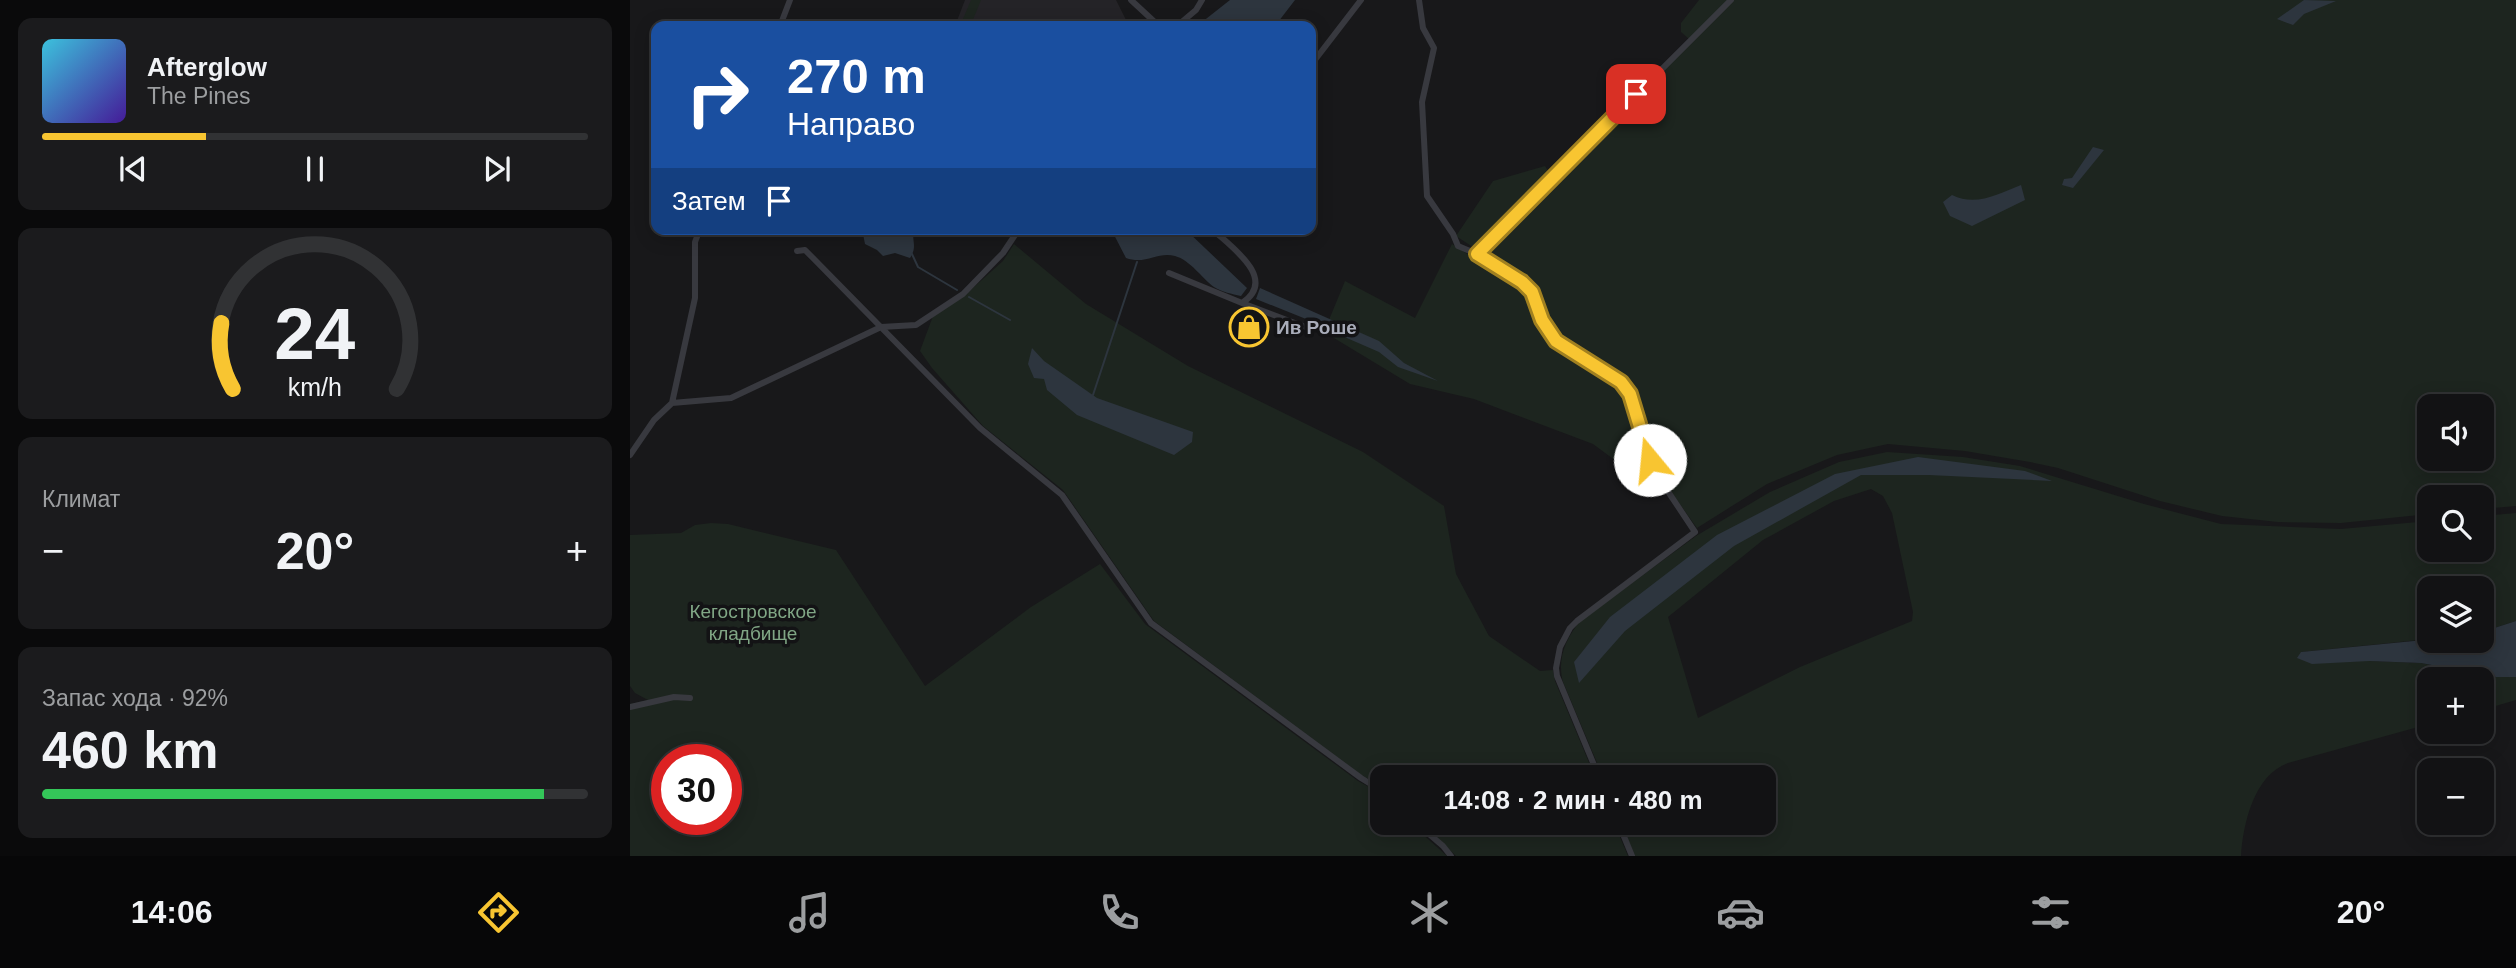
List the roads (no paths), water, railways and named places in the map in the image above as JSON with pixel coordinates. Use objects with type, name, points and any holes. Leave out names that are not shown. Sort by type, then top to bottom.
[{"type":"street","points":[[782,21],[790,0]]},
{"type":"street","points":[[1131,0],[1154,21]]},
{"type":"street","points":[[1183,21],[1196,10],[1202,0]]},
{"type":"street","points":[[1316,58],[1361,0]]},
{"type":"street","points":[[1419,0],[1423,28],[1434,48],[1422,102],[1427,196],[1458,246],[1477,254],[1522,282],[1532,292],[1542,320],[1556,341],[1621,382],[1630,394],[1657,475],[1695,532],[1577,621],[1570,628],[1560,648],[1557,676],[1594,765]]},
{"type":"street","points":[[1477,254],[1731,0]]},
{"type":"street","points":[[630,455],[654,420],[672,403],[695,298],[695,242],[698,235]]},
{"type":"street","points":[[672,403],[731,398],[881,327],[916,324],[963,294],[1003,253],[1015,235]]},
{"type":"street","points":[[1219,235],[1243,257],[1254,273],[1256,285],[1250,297],[1242,303]]},
{"type":"street","points":[[797,251],[804,250],[812,257],[980,428],[1062,495],[1150,623],[1370,783]]},
{"type":"street","points":[[1169,273],[1308,328]]},
{"type":"street","points":[[630,707],[674,697],[690,698]]},
{"type":"street","points":[[1430,835],[1451,856]]},
{"type":"street","points":[[1623,835],[1632,856]]},
{"type":"waterway","points":[[912,254],[918,267],[957,290]]},
{"type":"waterway","points":[[1093,395],[1137,262]]},
{"type":"waterway","points":[[969,297],[1010,320]]},
{"type":"place","name":"Ив Роше","points":[[1249,327]]},
{"type":"park label","name":"Кегостровское кладбище","points":[[753,622]]}]
